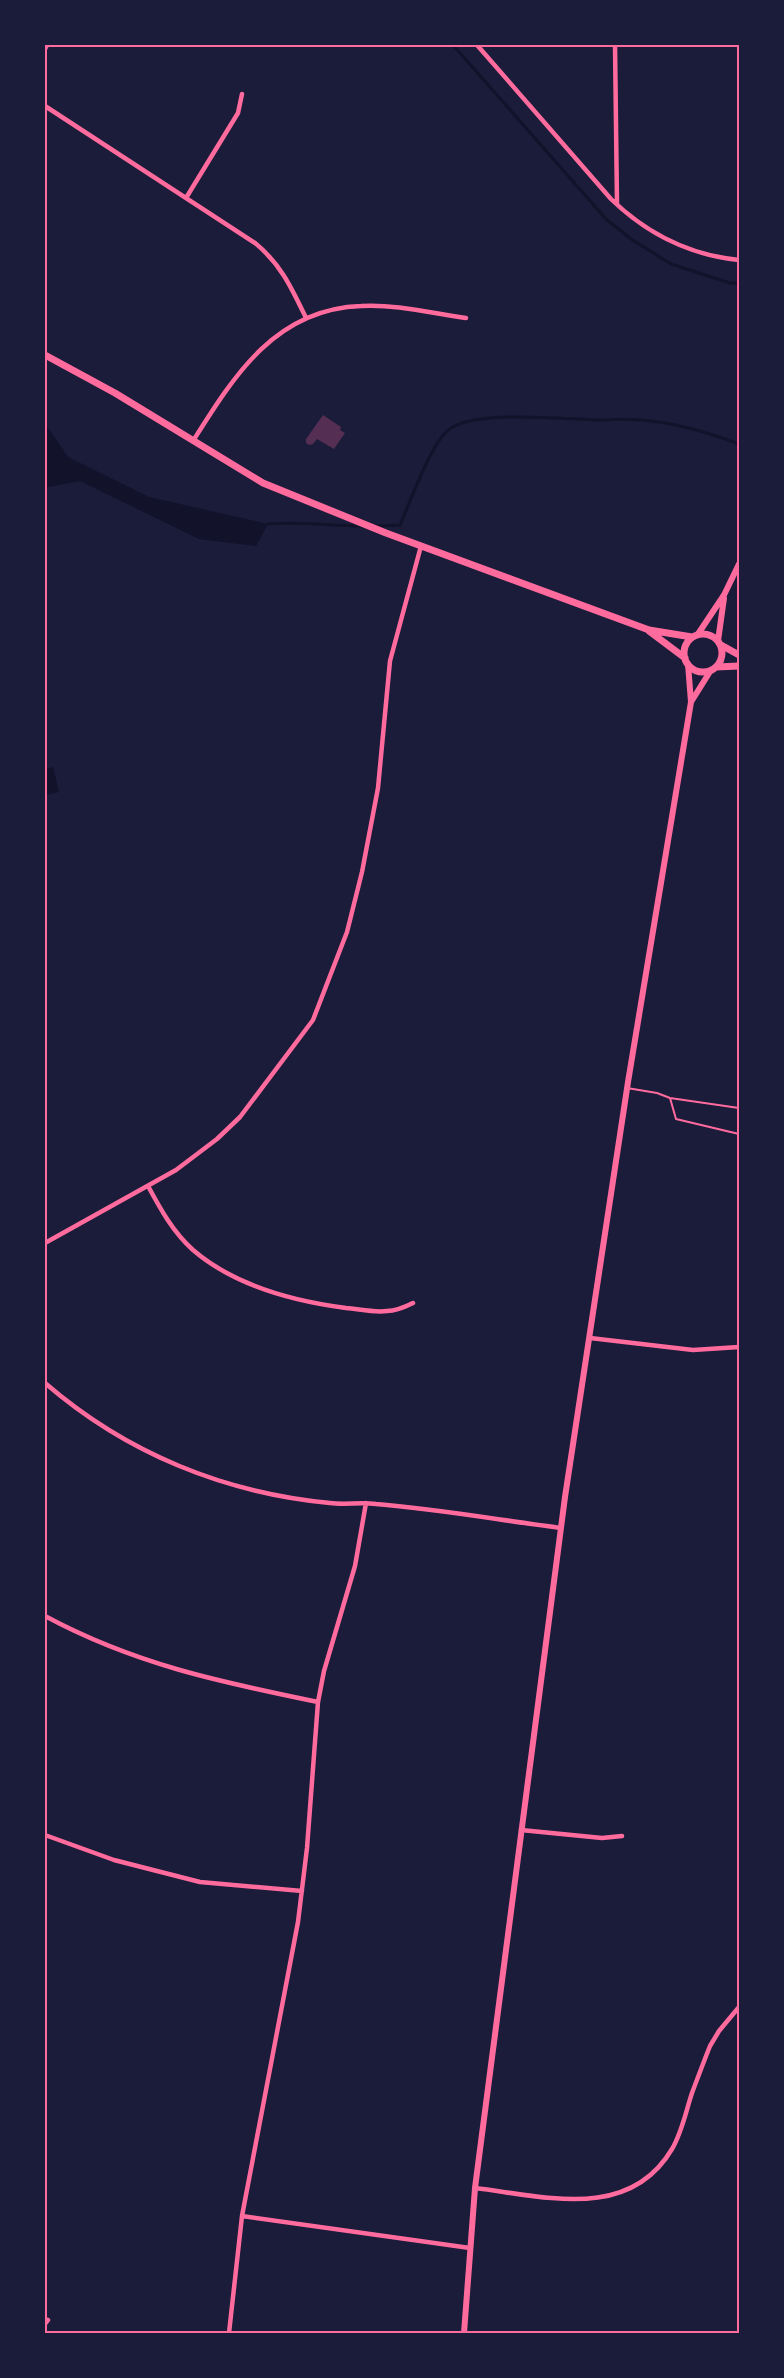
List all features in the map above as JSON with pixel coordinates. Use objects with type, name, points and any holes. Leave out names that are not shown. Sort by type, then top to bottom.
[{"type":"main road","points":[[45,355],[116,393],[263,483],[386,533],[649,630],[711,635],[739,655]]},
{"type":"main road","points":[[464,2333],[475,2188],[561,1528],[627,1088],[691,702],[685,646],[724,594],[739,564]]},
{"type":"main road","points":[[691,702],[722,656],[720,643],[724,594]]},
{"type":"main road","points":[[649,630],[698,671],[739,666]]},
{"type":"street","points":[[477,45],[617,204],[641,224],[669,240],[698,252],[739,260]]},
{"type":"street","points":[[615,45],[617,204]]},
{"type":"street","points":[[186,198],[238,113],[242,94]]},
{"type":"street","points":[[45,105],[268,254],[289,280],[306,318]]},
{"type":"street","points":[[193,441],[233,379],[247,362],[284,330],[306,318],[335,309],[383,306],[466,318]]},
{"type":"street","points":[[45,1242],[148,1186],[197,1155],[240,1117],[313,1020],[347,932],[362,872],[378,788],[390,661],[421,546]]},
{"type":"street","points":[[148,1186],[167,1221],[192,1249],[227,1273],[252,1285],[294,1298],[370,1311],[396,1310],[413,1303]]},
{"type":"street","points":[[590,1338],[693,1350],[739,1347]]},
{"type":"street","points":[[45,1383],[91,1420],[118,1437],[186,1470],[238,1487],[332,1504],[366,1503],[561,1528]]},
{"type":"street","points":[[229,2333],[242,2216],[290,1970],[302,1891],[318,1702],[324,1671],[355,1566],[366,1503]]},
{"type":"street","points":[[45,1616],[112,1648],[168,1668],[215,1681],[318,1702]]},
{"type":"street","points":[[521,1830],[602,1838],[622,1836]]},
{"type":"street","points":[[45,1835],[114,1860],[200,1882],[302,1891]]},
{"type":"street","points":[[475,2188],[593,2200],[623,2192],[639,2183],[658,2167],[672,2149],[710,2046],[739,2007]]},
{"type":"street","points":[[242,2216],[470,2248]]},
{"type":"lane","points":[[627,1088],[657,1093],[670,1098],[739,1108]]},
{"type":"lane","points":[[670,1098],[675,1119],[739,1134]]},
{"type":"shaded area","points":[[45,426],[68,457],[149,497],[268,524],[256,546],[199,539],[80,481],[48,487],[45,490]]},
{"type":"shaded area","points":[[53,767],[59,792],[45,795],[45,769]]},
{"type":"building","points":[[323,415],[341,427],[340,430],[345,433],[334,449],[317,439],[313,444],[306,443],[306,439]]},
{"type":"waterway","points":[[453,45],[606,219],[631,239],[671,264],[730,283],[739,283]]},
{"type":"waterway","points":[[374,526],[400,525],[436,445],[451,428],[465,422],[504,417],[640,420],[674,424],[739,444]]},
{"type":"waterway","points":[[268,524],[362,526]]}]
